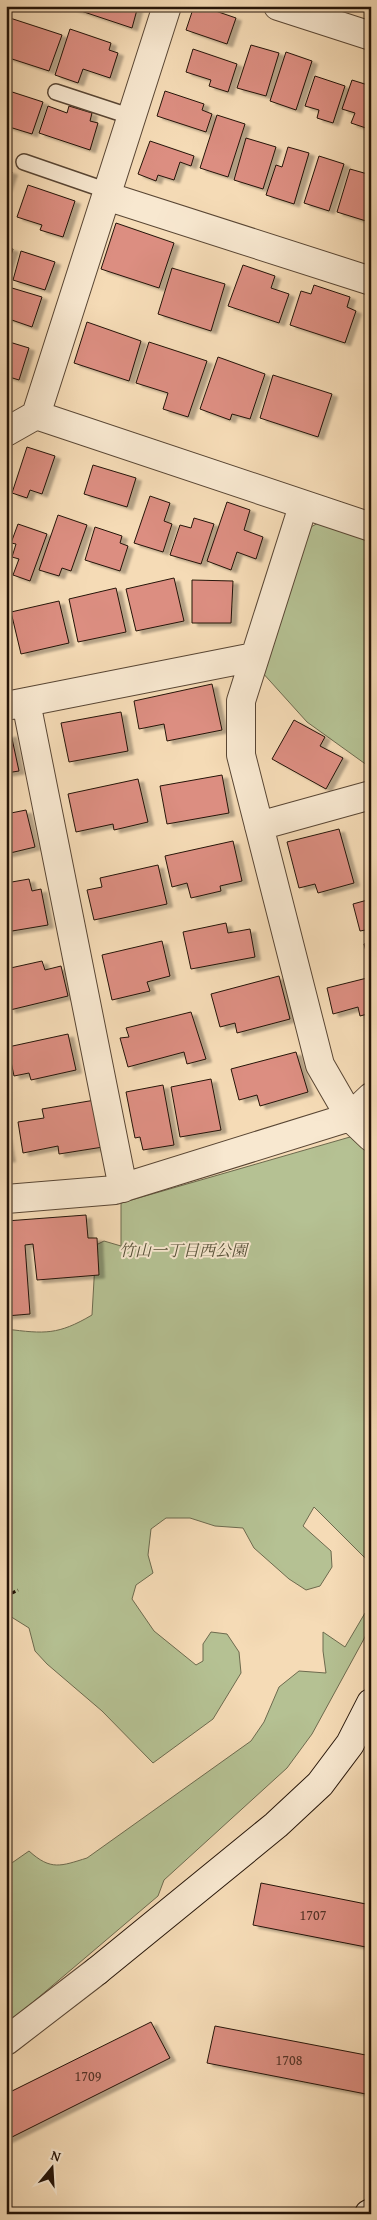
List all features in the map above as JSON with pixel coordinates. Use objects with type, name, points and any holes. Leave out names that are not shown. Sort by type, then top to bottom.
[{"type":"street","points":[[6,432],[36,415],[167,6]]},
{"type":"street","points":[[278,6],[371,36]]},
{"type":"street","points":[[107,194],[371,281]]},
{"type":"street","points":[[36,415],[303,506],[371,527]]},
{"type":"street","points":[[303,506],[241,701],[241,755],[320,1065],[350,1117],[371,1137]]},
{"type":"street","points":[[123,1188],[16,704],[254,658]]},
{"type":"street","points":[[259,826],[371,795]]},
{"type":"street","points":[[6,1200],[123,1188],[350,1117],[371,1097]]},
{"type":"street","points":[[6,2041],[97,1971],[276,1825],[320,1784],[350,1744],[371,1703]]},
{"type":"lane","points":[[56,92],[132,117]]},
{"type":"lane","points":[[24,162],[107,194]]},
{"type":"path","points":[[6,1596],[18,1590]]},
{"type":"green space","points":[[318,523],[371,541],[371,768],[307,722],[261,671],[302,532]]},
{"type":"green space","name":"竹山一丁目西公園","points":[[350,1137],[371,1154],[371,1561],[364,1557],[314,1507],[303,1526],[331,1551],[332,1567],[320,1586],[306,1590],[289,1579],[254,1548],[243,1528],[215,1526],[190,1518],[166,1518],[151,1529],[148,1555],[153,1573],[136,1585],[132,1599],[154,1631],[196,1665],[203,1661],[203,1644],[211,1632],[227,1634],[239,1652],[241,1673],[213,1719],[153,1763],[102,1711],[47,1664],[35,1651],[29,1628],[6,1611],[6,1329],[31,1332],[60,1330],[92,1315],[96,1245],[104,1241],[121,1246],[121,1203]]},
{"type":"green space","points":[[365,1613],[371,1614],[371,1626],[312,1734],[287,1768],[164,1880],[158,1896],[6,2025],[6,1867],[29,1851],[44,1862],[56,1865],[63,1865],[87,1858],[251,1741],[264,1722],[279,1687],[299,1671],[326,1673],[323,1632],[345,1647]]},
{"type":"building","points":[[72,6],[138,6],[132,28],[72,8]]},
{"type":"building","points":[[194,6],[201,6],[236,18],[227,44],[186,30]]},
{"type":"building","points":[[10,18],[62,35],[49,71],[6,57],[6,28]]},
{"type":"building","points":[[70,29],[111,43],[109,50],[118,53],[110,78],[83,69],[78,83],[55,75]]},
{"type":"building","points":[[251,45],[279,53],[266,96],[237,88]]},
{"type":"building","points":[[193,49],[237,64],[228,92],[209,86],[211,80],[186,72]]},
{"type":"building","points":[[286,52],[312,61],[296,110],[270,101]]},
{"type":"building","points":[[315,76],[345,86],[333,123],[317,118],[319,110],[305,106]]},
{"type":"building","points":[[352,80],[371,86],[371,114],[366,128],[351,123],[355,113],[342,109]]},
{"type":"building","points":[[6,90],[43,102],[32,134],[6,126]]},
{"type":"building","points":[[165,91],[204,104],[202,110],[212,114],[206,132],[157,116]]},
{"type":"building","points":[[48,106],[67,113],[69,106],[92,113],[90,121],[98,123],[90,150],[39,133]]},
{"type":"building","points":[[217,115],[245,124],[228,177],[200,168]]},
{"type":"building","points":[[246,138],[276,147],[263,189],[234,180]]},
{"type":"building","points":[[150,141],[194,156],[191,166],[180,162],[174,180],[158,175],[156,181],[138,174]]},
{"type":"building","points":[[288,147],[309,153],[294,204],[266,195],[276,165],[282,167]]},
{"type":"building","points":[[319,156],[344,164],[329,211],[304,203]]},
{"type":"building","points":[[350,169],[371,175],[371,207],[366,221],[337,212]]},
{"type":"building","points":[[6,170],[12,172],[6,189]]},
{"type":"building","points":[[28,185],[75,201],[63,237],[40,230],[42,225],[17,217]]},
{"type":"building","points":[[116,223],[174,243],[159,288],[101,269]]},
{"type":"building","points":[[6,247],[13,249],[6,272]]},
{"type":"building","points":[[21,251],[55,262],[45,290],[13,280]]},
{"type":"building","points":[[243,265],[275,276],[271,288],[289,294],[279,323],[228,306]]},
{"type":"building","points":[[172,268],[225,284],[211,331],[158,314]]},
{"type":"building","points":[[314,285],[350,297],[347,307],[356,311],[345,343],[290,325],[301,291],[311,294]]},
{"type":"building","points":[[12,288],[42,297],[32,327],[6,318],[6,306]]},
{"type":"building","points":[[87,322],[141,341],[129,381],[74,363]]},
{"type":"building","points":[[6,341],[29,348],[19,380],[6,376]]},
{"type":"building","points":[[149,342],[207,361],[188,417],[163,409],[168,393],[136,383]]},
{"type":"building","points":[[218,357],[265,374],[250,419],[232,414],[230,420],[200,409]]},
{"type":"building","points":[[273,375],[332,394],[318,437],[260,418]]},
{"type":"building","points":[[27,447],[55,456],[42,494],[30,490],[27,498],[12,493]]},
{"type":"building","points":[[93,465],[136,478],[127,507],[84,494]]},
{"type":"building","points":[[150,496],[170,503],[164,521],[172,524],[163,552],[134,543]]},
{"type":"building","points":[[227,502],[250,510],[244,530],[263,537],[256,559],[237,552],[231,570],[207,561]]},
{"type":"building","points":[[58,515],[87,525],[71,571],[62,568],[59,576],[39,570]]},
{"type":"building","points":[[194,518],[214,524],[201,564],[170,555],[180,525],[191,528]]},
{"type":"building","points":[[18,524],[47,534],[30,581],[13,575],[19,559],[12,557],[16,544],[11,543]]},
{"type":"building","points":[[95,527],[122,536],[120,543],[128,546],[120,571],[85,560]]},
{"type":"building","points":[[174,578],[184,621],[136,631],[126,589]]},
{"type":"building","points":[[192,580],[233,581],[231,623],[192,623]]},
{"type":"building","points":[[116,588],[126,632],[78,642],[69,599]]},
{"type":"building","points":[[59,601],[69,643],[21,654],[11,612]]},
{"type":"building","points":[[212,684],[222,730],[167,741],[164,724],[139,729],[134,701]]},
{"type":"building","points":[[121,712],[128,751],[69,762],[61,723]]},
{"type":"building","points":[[294,720],[325,737],[320,746],[343,758],[326,789],[272,759]]},
{"type":"building","points":[[11,734],[19,771],[6,773],[6,735]]},
{"type":"building","points":[[222,775],[229,813],[167,824],[160,786]]},
{"type":"building","points":[[138,779],[148,822],[114,830],[113,824],[76,832],[68,794]]},
{"type":"building","points":[[26,810],[35,847],[6,854],[6,814]]},
{"type":"building","points":[[339,829],[354,883],[318,893],[315,884],[299,888],[287,842]]},
{"type":"building","points":[[233,841],[242,881],[220,886],[221,891],[191,898],[187,883],[172,887],[165,856]]},
{"type":"building","points":[[158,865],[167,904],[94,920],[87,890],[102,887],[100,878]]},
{"type":"building","points":[[29,879],[32,891],[41,889],[48,925],[6,932],[6,883]]},
{"type":"building","points":[[371,899],[371,929],[360,931],[353,904]]},
{"type":"building","points":[[226,923],[228,933],[250,929],[255,957],[191,969],[183,932]]},
{"type":"building","points":[[162,941],[170,976],[147,982],[150,991],[112,1000],[102,955]]},
{"type":"building","points":[[371,942],[371,966],[370,966],[364,944]]},
{"type":"building","points":[[42,961],[45,970],[61,966],[68,996],[10,1010],[6,996],[6,969]]},
{"type":"building","points":[[279,976],[290,1019],[237,1033],[235,1023],[220,1027],[211,994]]},
{"type":"building","points":[[371,977],[371,1013],[360,1016],[358,1007],[333,1014],[327,988]]},
{"type":"building","points":[[191,1012],[206,1059],[187,1064],[184,1052],[128,1067],[120,1038],[129,1037],[126,1028]]},
{"type":"building","points":[[68,1034],[76,1070],[31,1080],[29,1073],[14,1076],[8,1047]]},
{"type":"building","points":[[296,1052],[308,1092],[260,1106],[257,1095],[239,1100],[231,1069]]},
{"type":"building","points":[[211,1079],[221,1130],[180,1137],[171,1087]]},
{"type":"building","points":[[163,1085],[174,1145],[143,1150],[140,1137],[135,1138],[126,1092]]},
{"type":"building","points":[[95,1100],[103,1147],[59,1154],[58,1146],[23,1153],[18,1122],[44,1118],[42,1109]]},
{"type":"building","points":[[6,1137],[10,1159],[6,1159]]},
{"type":"building","points":[[86,1215],[88,1238],[97,1238],[99,1275],[37,1280],[33,1244],[25,1245],[30,1314],[6,1316],[6,1221]]},
{"type":"building","points":[[261,1883],[371,1905],[371,1948],[253,1925]]},
{"type":"building","points":[[151,2022],[170,2058],[6,2140],[6,2094]]},
{"type":"building","points":[[215,2026],[371,2056],[371,2095],[207,2063]]}]
